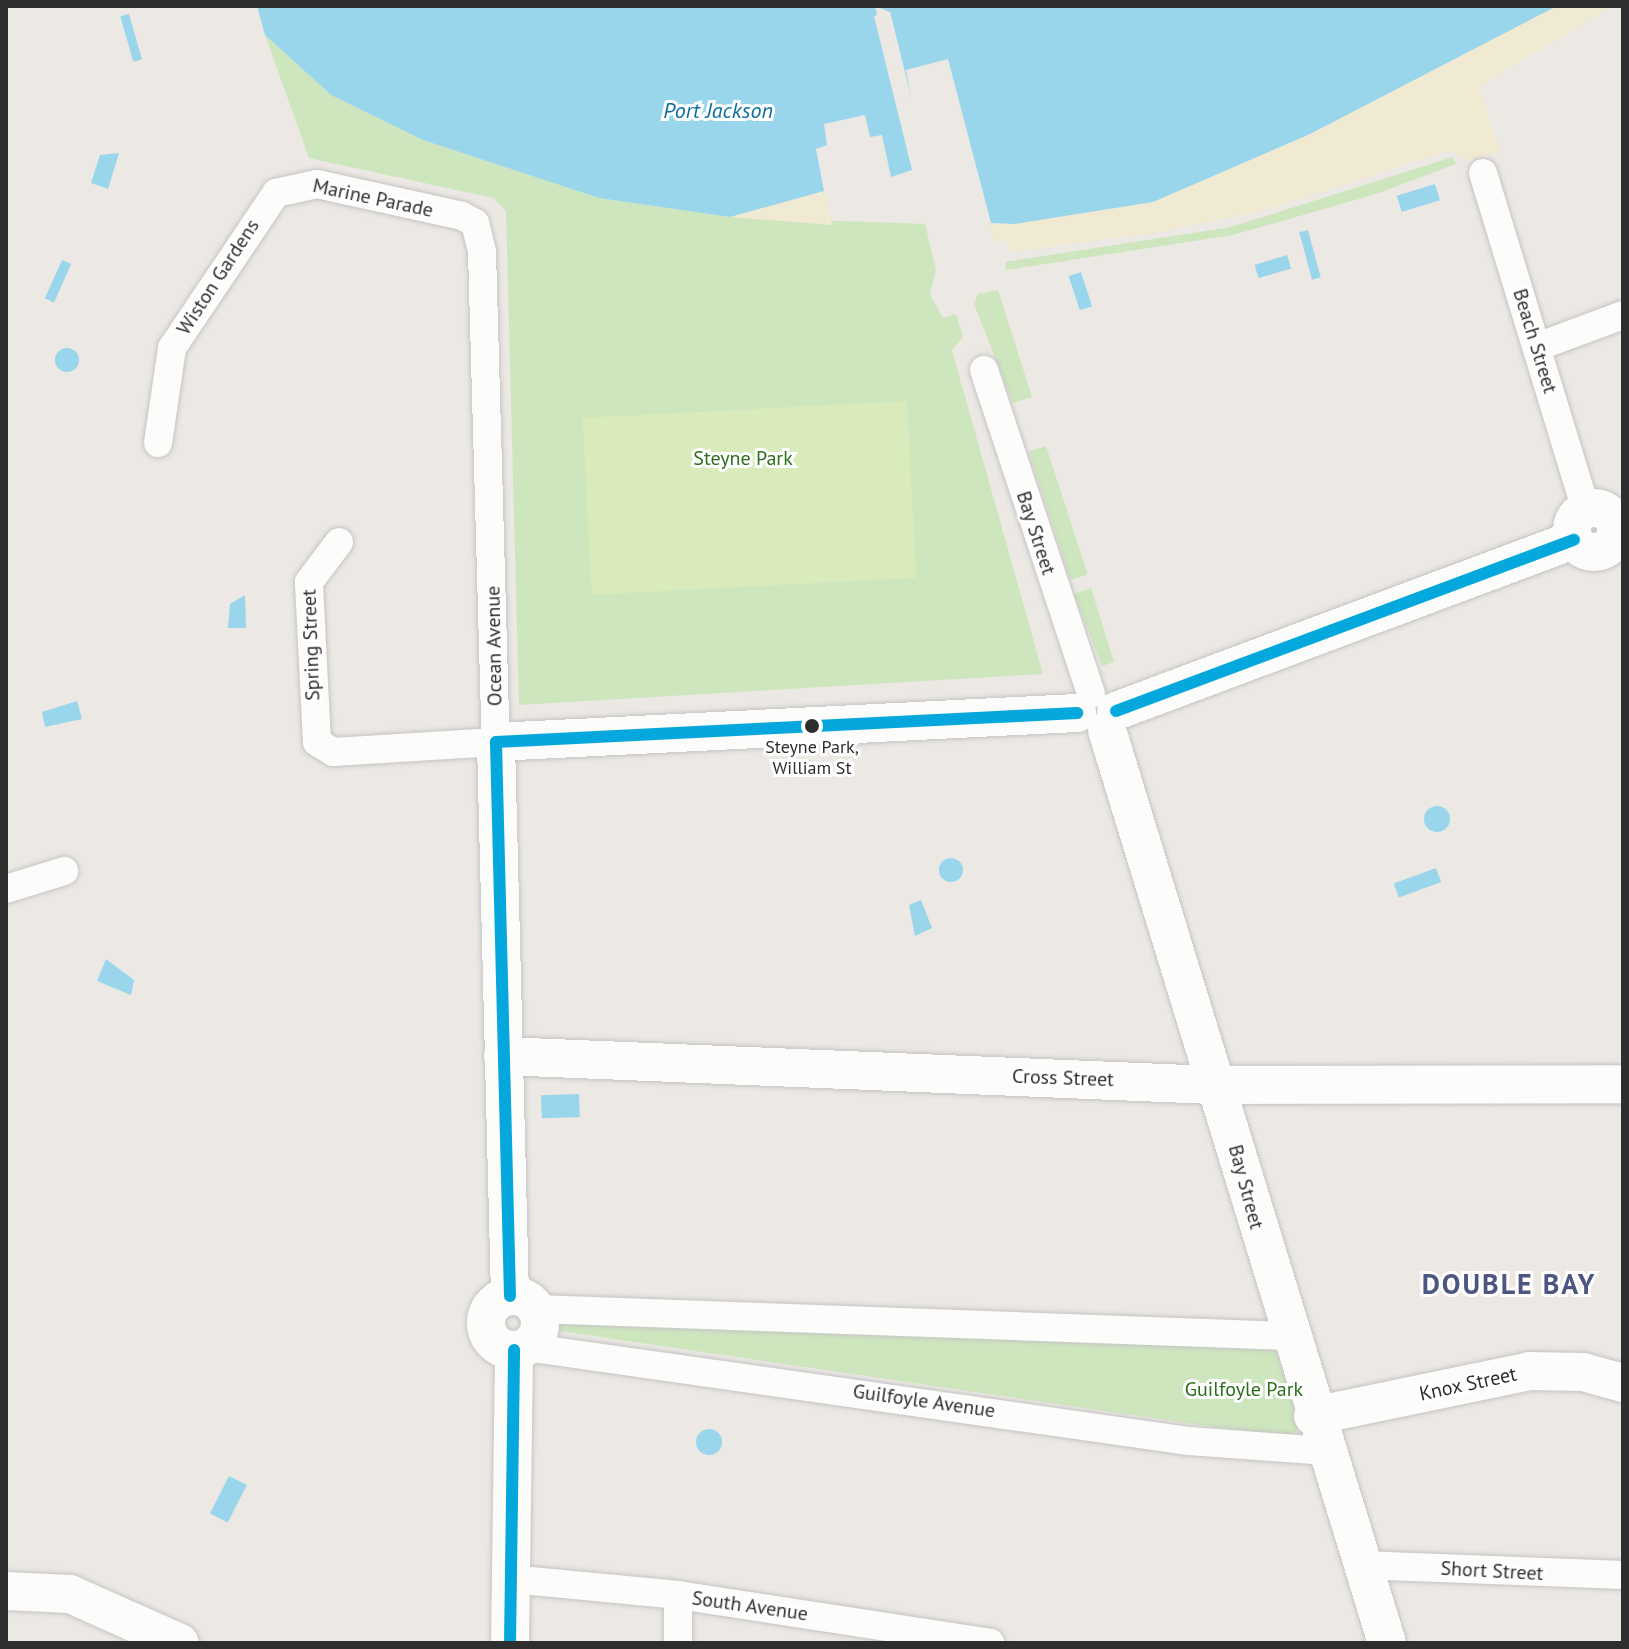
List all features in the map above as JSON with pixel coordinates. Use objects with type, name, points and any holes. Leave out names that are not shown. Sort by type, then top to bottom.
[{"type":"street","name":"Beach Street","points":[[1483,173],[1537,347],[1600,524]]},
{"type":"street","name":"Marine Parade","points":[[264,206],[297,184],[317,184],[462,216],[479,236]]},
{"type":"street","name":"Wiston Gardens","points":[[158,443],[172,348],[264,206]]},
{"type":"street","name":"Ocean Avenue","points":[[479,236],[503,1056],[523,1303]]},
{"type":"street","points":[[1537,347],[1623,315]]},
{"type":"street","name":"Bay Street","points":[[984,370],[1098,712],[1319,1434],[1387,1643]]},
{"type":"street","points":[[496,742],[1098,712],[1600,524]]},
{"type":"street","name":"Spring Street","points":[[339,542],[309,582],[317,742],[333,752],[496,742]]},
{"type":"street","points":[[498,806],[558,739]]},
{"type":"street","points":[[6,889],[64,871]]},
{"type":"street","name":"Cross Street","points":[[503,1056],[1214,1085],[1623,1084]]},
{"type":"street","points":[[510,1643],[519,1349],[496,1345],[486,1330],[494,1304],[1289,1336]]},
{"type":"street","name":"Guilfoyle Avenue","points":[[519,1349],[1189,1441],[1319,1434]]},
{"type":"street","name":"Knox Street","points":[[1319,1434],[1530,1371],[1583,1372],[1623,1383]]},
{"type":"street","name":"Short Street","points":[[1361,1565],[1623,1575]]},
{"type":"street","name":"South Avenue","points":[[510,1579],[678,1595],[990,1643]]},
{"type":"street","points":[[6,1591],[70,1594],[180,1643]]},
{"type":"street","points":[[678,1595],[678,1643]]},
{"type":"green space","name":"Steyne Park","points":[[265,35],[331,95],[423,140],[599,198],[730,217],[925,224],[936,270],[930,294],[943,318],[956,314],[963,337],[952,350],[1043,674],[519,705],[506,211],[493,198],[309,158]]},
{"type":"green space","points":[[1453,157],[1456,164],[1376,194],[1233,235],[1006,270],[1005,262],[1231,227]]},
{"type":"green space","points":[[998,290],[1032,397],[1013,403],[974,304],[978,294]]},
{"type":"green space","points":[[907,401],[916,578],[592,595],[582,418]]},
{"type":"green space","points":[[1046,446],[1088,574],[1071,580],[1029,452]]},
{"type":"green space","points":[[1091,588],[1114,662],[1102,666],[1074,594]]},
{"type":"green space","name":"Guilfoyle Park","points":[[560,1319],[1275,1349],[1300,1426],[1290,1438],[559,1331]]},
{"type":"sand","points":[[1557,6],[1613,6],[1479,86],[1500,151],[1468,161],[1450,150],[1265,210],[1149,234],[1010,252],[1007,240],[995,243],[989,223],[1015,224],[1310,134]]},
{"type":"sand","points":[[824,191],[832,225],[730,217],[782,201]]},
{"type":"water","name":"Port Jackson","points":[[257,6],[1557,6],[1310,134],[1153,202],[1015,224],[991,223],[948,59],[906,70],[911,97],[890,12],[874,16],[912,170],[891,177],[882,135],[870,137],[865,115],[824,124],[827,145],[816,149],[824,191],[730,217],[599,198],[423,140],[331,95],[265,35]]},
{"type":"water","points":[[129,14],[142,59],[133,62],[120,16]]},
{"type":"water","points":[[119,153],[108,189],[91,183],[100,155]]},
{"type":"water","points":[[1435,184],[1440,200],[1402,212],[1397,196]]},
{"type":"water","points":[[1308,230],[1321,277],[1312,280],[1299,232]]},
{"type":"water","points":[[1287,255],[1291,268],[1259,278],[1254,265]]},
{"type":"water","points":[[62,260],[71,264],[54,302],[45,298]]},
{"type":"water","points":[[1081,272],[1092,306],[1080,310],[1069,276]]},
{"type":"water","points":[[67,348],[75,352],[79,360],[75,368],[67,372],[59,368],[55,360],[59,352]]},
{"type":"water","points":[[245,595],[246,628],[228,628],[230,604]]},
{"type":"water","points":[[77,701],[82,719],[45,727],[42,712]]},
{"type":"water","points":[[1437,806],[1447,809],[1450,819],[1447,829],[1437,832],[1427,829],[1424,819],[1427,809]]},
{"type":"water","points":[[951,858],[960,861],[963,870],[960,879],[951,882],[942,879],[939,870],[942,861]]},
{"type":"water","points":[[1436,868],[1441,882],[1399,897],[1394,883]]},
{"type":"water","points":[[921,900],[932,928],[915,936],[909,905]]},
{"type":"water","points":[[106,959],[134,980],[131,995],[97,981]]},
{"type":"water","points":[[579,1094],[580,1117],[542,1118],[541,1095]]},
{"type":"water","points":[[709,1429],[718,1433],[722,1442],[718,1451],[709,1455],[700,1451],[696,1442],[700,1433]]},
{"type":"water","points":[[229,1476],[247,1485],[228,1523],[210,1513]]},
{"type":"pier","points":[[875,6],[890,12],[912,101],[887,16],[879,18],[913,174]]},
{"type":"transit line","points":[[1116,711],[1574,540]]},
{"type":"transit line","points":[[510,1296],[496,742],[1077,713]]},
{"type":"transit line","points":[[510,1643],[514,1350]]},
{"type":"place","name":"Steyne Park, William St","points":[[812,726]]},
{"type":"district","name":"DOUBLE BAY","points":[[1509,1284]]}]
